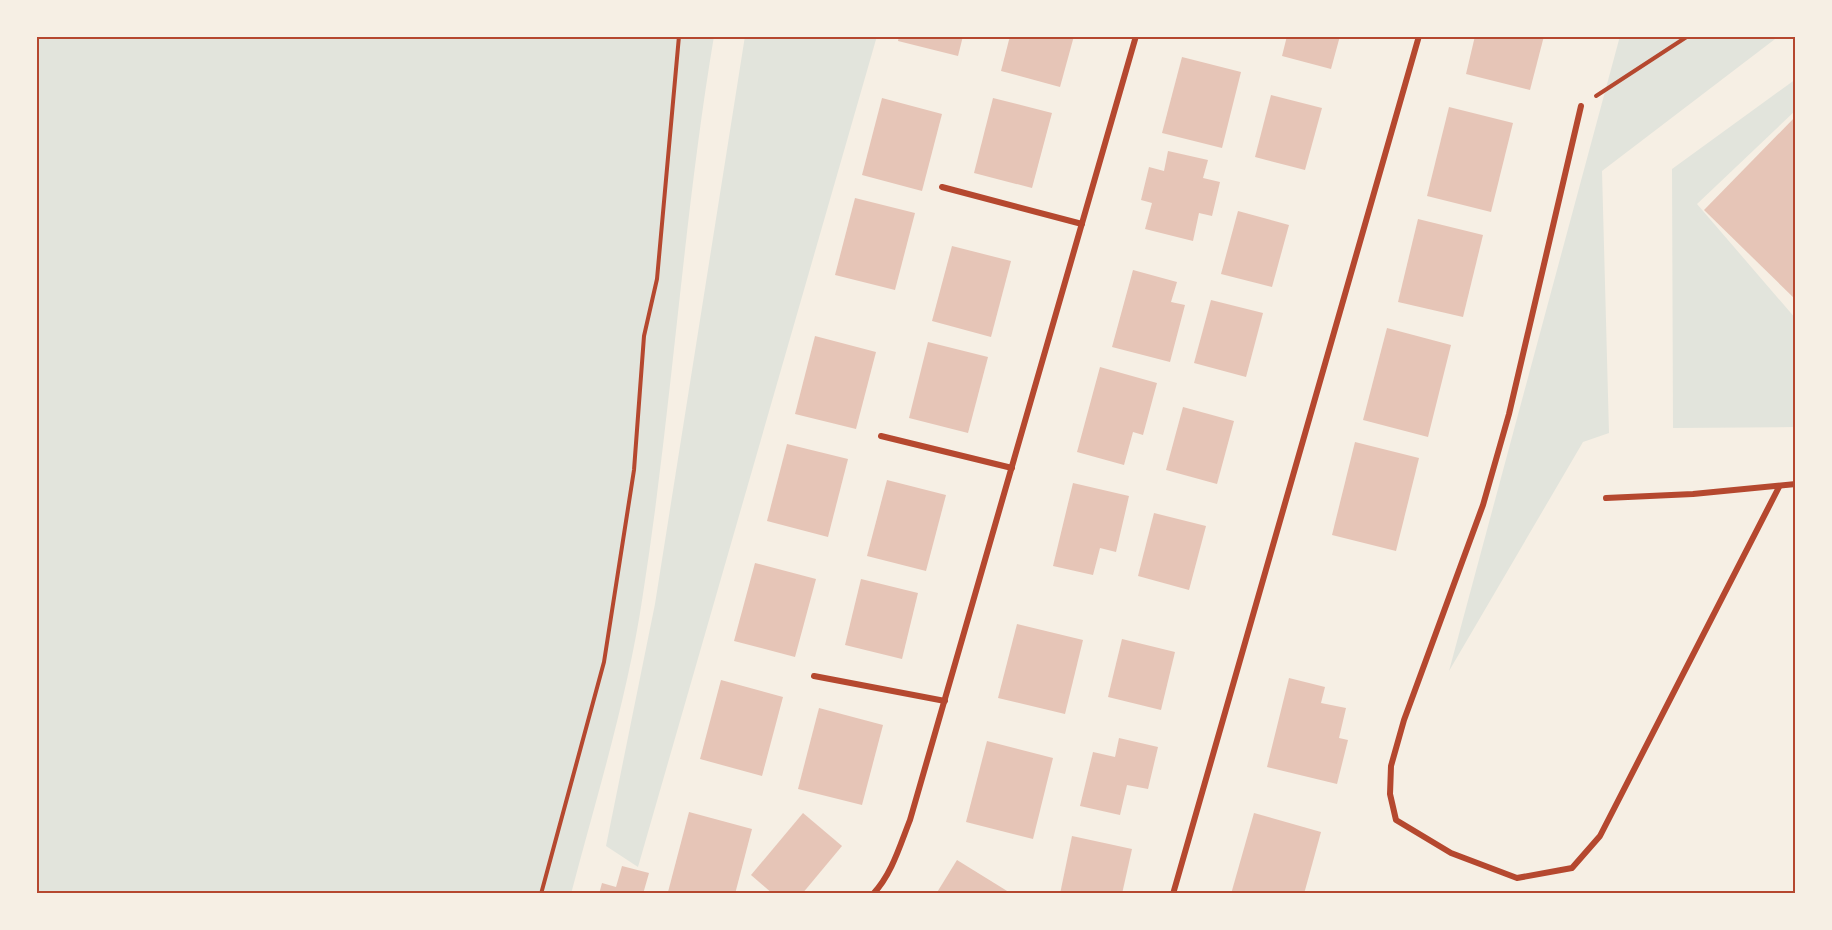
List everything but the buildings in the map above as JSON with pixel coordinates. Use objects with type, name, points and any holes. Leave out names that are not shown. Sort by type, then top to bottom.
[{"type":"street","points":[[873,894],[881,886],[896,856],[910,820],[1137,36]]},
{"type":"street","points":[[1173,894],[1419,36]]},
{"type":"street","points":[[1581,106],[1509,414],[1483,505],[1404,720],[1391,766],[1390,794],[1396,820],[1451,852],[1517,878],[1572,868],[1600,836],[1779,487]]},
{"type":"street","points":[[942,187],[1082,224]]},
{"type":"street","points":[[880,436],[1012,468]]},
{"type":"street","points":[[1606,498],[1796,484]]},
{"type":"street","points":[[814,676],[945,701]]},
{"type":"path","points":[[541,894],[604,662],[634,470],[644,336],[657,279],[679,36]]},
{"type":"path","points":[[1581,106],[1688,36]]},
{"type":"shaded area","points":[[36,36],[714,36],[694,175],[662,455],[637,632],[611,745],[571,894],[36,894]]},
{"type":"shaded area","points":[[745,36],[877,36],[638,867],[606,846],[655,604]]},
{"type":"shaded area","points":[[1620,36],[1779,36],[1602,171],[1609,433],[1583,442],[1449,671]]},
{"type":"shaded area","points":[[1796,79],[1796,110],[1697,204],[1796,319],[1796,427],[1673,428],[1672,169]]}]
